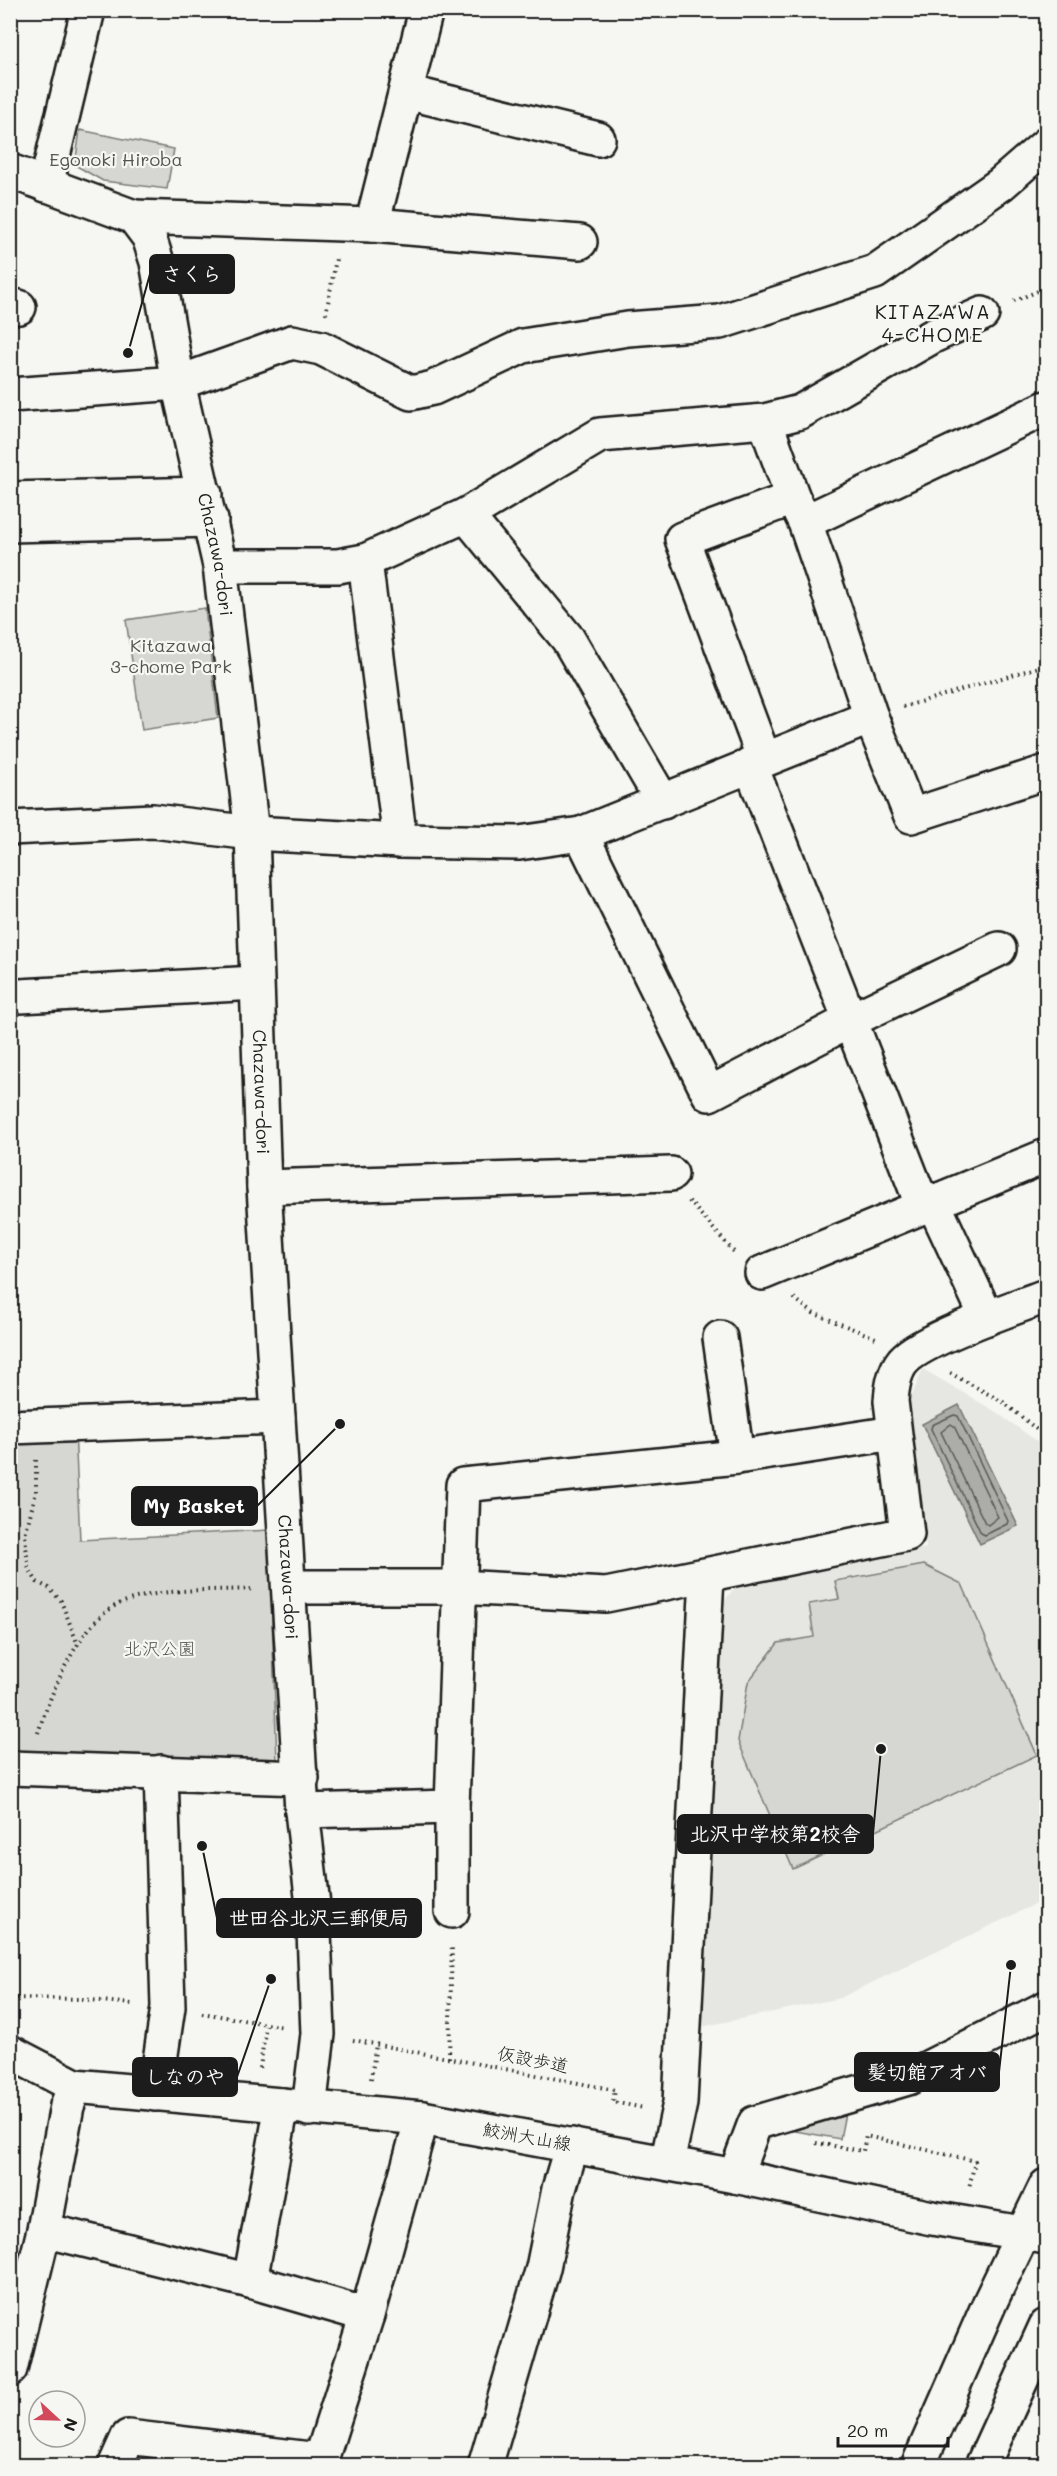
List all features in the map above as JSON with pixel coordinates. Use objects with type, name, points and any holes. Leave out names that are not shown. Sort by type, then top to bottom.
[{"type":"street","points":[[46,185],[88,10]]},
{"type":"street","points":[[357,224],[406,92],[426,10]]},
{"type":"street","points":[[406,92],[598,139]]},
{"type":"street","points":[[10,395],[178,383],[306,345],[411,393],[433,388],[523,346],[627,329],[720,322],[875,272],[1000,184],[1047,145]]},
{"type":"street","points":[[10,171],[134,218],[357,224],[580,242]]},
{"type":"street","name":"Chazawa-dori","points":[[134,218],[149,237],[157,262],[178,383],[220,566],[252,834],[264,1187],[278,1417],[273,1588],[302,1779],[302,1811],[313,1905],[318,2034],[296,2107],[250,2281]]},
{"type":"street","points":[[220,566],[338,566],[365,561],[466,515],[600,435],[765,421],[800,412],[933,336],[982,314]]},
{"type":"street","points":[[987,1318],[933,1202],[918,1194],[849,1021],[757,762],[682,539],[799,510],[1047,408]]},
{"type":"street","points":[[765,421],[799,510],[871,717],[910,816],[1047,771]]},
{"type":"street","points":[[10,499],[208,507]]},
{"type":"street","points":[[10,525],[208,507]]},
{"type":"street","points":[[466,515],[568,639],[663,802]]},
{"type":"street","points":[[365,561],[400,841]]},
{"type":"street","points":[[10,828],[153,821],[252,834],[400,841],[519,843],[581,834],[871,717]]},
{"type":"street","points":[[581,834],[709,1094],[849,1021],[999,949]]},
{"type":"street","points":[[20,996],[256,983]]},
{"type":"street","points":[[762,1273],[1047,1156]]},
{"type":"street","points":[[264,1187],[671,1174]]},
{"type":"street","points":[[273,1588],[459,1587],[606,1595],[907,1534],[891,1401],[893,1382],[901,1363],[912,1352],[987,1318],[1047,1296]]},
{"type":"street","points":[[720,1338],[737,1457]]},
{"type":"street","points":[[23,1426],[278,1417]]},
{"type":"street","points":[[452,1911],[452,1807],[463,1485],[737,1457],[894,1433]]},
{"type":"street","points":[[667,2163],[680,2103],[707,1576]]},
{"type":"street","points":[[22,1768],[302,1779]]},
{"type":"street","points":[[155,2094],[168,2007],[161,1772]]},
{"type":"street","points":[[302,1811],[452,1807]]},
{"type":"street","points":[[735,2176],[755,2124],[908,2078],[1047,2008]]},
{"type":"street","name":"鮫洲大山線","points":[[10,2052],[75,2086],[422,2118],[735,2176],[932,2218],[1036,2235]]},
{"type":"street","points":[[10,2369],[44,2230],[67,2106],[75,2086]]},
{"type":"street","points":[[115,2466],[129,2437],[319,2463],[367,2315],[422,2118]]},
{"type":"street","points":[[484,2466],[543,2268],[559,2189],[572,2145]]},
{"type":"street","points":[[918,2466],[991,2300],[1036,2235],[1047,2186]]},
{"type":"street","points":[[44,2230],[250,2281],[367,2315]]},
{"type":"street","points":[[982,2466],[1047,2325]]},
{"type":"path","points":[[306,345],[357,224]]},
{"type":"path","points":[[871,717],[1047,665]]},
{"type":"path","points":[[912,1352],[1003,1402],[1047,1437]]},
{"type":"path","points":[[23,1426],[36,1491],[25,1535],[28,1567],[37,1582],[49,1587],[61,1601],[78,1645]]},
{"type":"path","points":[[22,1768],[78,1645],[96,1619],[120,1604],[147,1596],[273,1588]]},
{"type":"path","points":[[313,1905],[395,1905]]},
{"type":"path","points":[[449,2058],[452,1911]]},
{"type":"path","name":"仮設歩道","points":[[10,1998],[81,1999],[168,2007],[266,2024],[615,2090],[613,2102],[677,2115]]},
{"type":"path","points":[[259,2075],[266,2024]]},
{"type":"path","points":[[371,2082],[376,2044]]},
{"type":"path","points":[[808,2142],[863,2151],[866,2136],[975,2161],[969,2188]]},
{"type":"shaded area","points":[[923,1369],[996,1412],[1046,1448],[1046,1899],[840,1998],[696,2028],[725,1600],[738,1584],[926,1548],[909,1403]]},
{"type":"green space","name":"Egonoki Hiroba","points":[[80,130],[174,149],[167,189],[103,181],[75,165]]},
{"type":"green space","name":"Kitazawa 3-chome Park","points":[[205,608],[218,718],[142,730],[126,620]]},
{"type":"green space","name":"北沢公園","points":[[75,1430],[80,1540],[269,1530],[277,1762],[11,1754],[11,1436]]},
{"type":"green space","points":[[924,1565],[962,1584],[1037,1755],[793,1869],[738,1741],[748,1682],[778,1643],[814,1637],[809,1604],[839,1599],[835,1581]]},
{"type":"green space","points":[[846,2108],[840,2139],[784,2129]]},
{"type":"water","points":[[959,1405],[1018,1526],[980,1544],[922,1424]]},
{"type":"place","name":"さくら","points":[[128,353]]},
{"type":"place","name":"My Basket","points":[[340,1424]]},
{"type":"place","name":"北沢中学校第2校舎","points":[[881,1749]]},
{"type":"place","name":"世田谷北沢三郵便局","points":[[202,1846]]},
{"type":"place","name":"髪切館アオバ","points":[[1011,1965]]},
{"type":"place","name":"しなのや","points":[[271,1979]]},
{"type":"district","name":"KITAZAWA 4-CHOME","points":[[933,324]]}]
